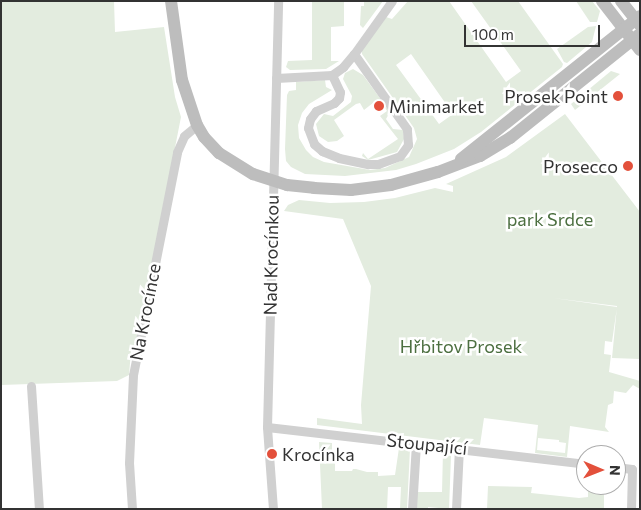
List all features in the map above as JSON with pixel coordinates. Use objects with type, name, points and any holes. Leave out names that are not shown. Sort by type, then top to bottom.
[{"type":"main road","points":[[171,1],[182,80],[197,125],[213,147],[231,161],[253,174],[273,181],[301,187],[351,190],[391,185],[438,172],[500,146],[637,42],[602,1]]},
{"type":"main road","points":[[438,172],[490,138],[624,29],[638,20],[621,1]]},
{"type":"street","name":"Nad Krocínkou","points":[[273,509],[267,427],[278,1]]},
{"type":"street","points":[[276,78],[332,75],[343,67],[354,54],[392,1]]},
{"type":"street","points":[[332,75],[340,92],[340,98],[316,112],[310,119],[308,128],[314,144],[322,151],[339,158],[368,164],[378,164],[400,156],[408,145],[407,129],[354,54]]},
{"type":"street","name":"Na Krocínce","points":[[132,509],[129,463],[133,374],[177,152],[184,136],[197,125]]},
{"type":"street","points":[[31,386],[39,509]]},
{"type":"street","name":"Stoupající","points":[[267,427],[459,447],[576,463]]},
{"type":"street","points":[[412,509],[416,443]]},
{"type":"street","points":[[456,509],[459,447]]},
{"type":"street","points":[[626,468],[632,469],[630,509]]},
{"type":"green space","points":[[1,1],[114,1],[115,32],[164,27],[175,97],[181,117],[135,351],[131,351],[129,375],[117,381],[1,385]]},
{"type":"green space","points":[[312,1],[344,1],[344,26],[331,27],[331,61],[339,61],[326,69],[290,70],[286,67],[288,61],[312,60]]},
{"type":"green space","points":[[364,1],[383,1],[363,28],[360,25],[361,6],[364,6]]},
{"type":"green space","points":[[408,1],[449,1],[506,82],[521,71],[471,1],[518,1],[563,64],[562,67],[481,132],[454,149],[416,164],[396,170],[345,176],[305,174],[291,167],[286,161],[285,149],[287,95],[289,91],[296,90],[296,82],[325,80],[326,87],[332,90],[309,104],[302,113],[298,125],[299,138],[313,157],[324,162],[370,170],[385,168],[409,157],[417,139],[414,128],[362,54],[362,50],[383,19],[386,17],[392,19]],"holes":[[[411,54],[453,114],[439,124],[396,65]]]},
{"type":"green space","points":[[576,1],[592,1],[600,11],[597,22],[590,22]]},
{"type":"green space","points":[[596,26],[592,42],[567,63],[564,62],[557,49],[588,27]]},
{"type":"green space","points":[[353,69],[363,75],[382,101],[378,99],[364,110],[360,103],[356,104],[334,120],[344,136],[337,141],[328,142],[319,136],[316,124],[324,114],[333,116],[351,102],[352,96],[343,79],[345,73]]},
{"type":"green space","points":[[611,71],[620,74],[575,110],[571,104]]},
{"type":"green space","points":[[384,104],[390,112],[386,119],[393,129],[403,130],[404,139],[397,152],[368,160],[362,156],[363,153],[368,159],[398,139],[380,116],[387,111]]},
{"type":"green space","points":[[565,114],[640,212],[640,359],[612,358],[617,309],[612,342],[605,341],[604,354],[611,355],[609,372],[640,381],[640,389],[633,385],[626,393],[614,391],[613,403],[608,405],[605,427],[609,432],[570,426],[567,457],[535,453],[538,425],[484,418],[480,445],[317,425],[317,418],[362,424],[361,405],[371,286],[343,219],[284,211],[288,205],[299,200],[330,203],[364,202],[395,198],[435,188],[453,192],[453,186],[446,184],[506,157]],"holes":[[[553,298],[617,306],[617,307]],[[538,438],[559,440],[559,442],[566,443],[565,453],[537,450]]]},
{"type":"green space","points":[[319,442],[332,443],[332,460],[335,460],[335,471],[352,471],[356,469],[378,472],[378,476],[395,475],[399,448],[410,449],[407,509],[400,509],[401,487],[388,487],[387,509],[322,509]]},
{"type":"green space","points":[[443,451],[451,456],[449,509],[428,507],[428,509],[417,509],[417,492],[442,492]]},
{"type":"green space","points":[[488,486],[532,487],[531,493],[579,498],[588,497],[588,495],[604,495],[604,509],[487,509]]},
{"type":"place","name":"Prosek Point","points":[[618,96]]},
{"type":"place","name":"Minimarket","points":[[379,106]]},
{"type":"place","name":"Prosecco","points":[[628,166]]},
{"type":"place","name":"Krocínka","points":[[272,454]]},
{"type":"park label","name":"park Srdce","points":[[550,219]]},
{"type":"park label","name":"Hřbitov Prosek","points":[[461,346]]}]
